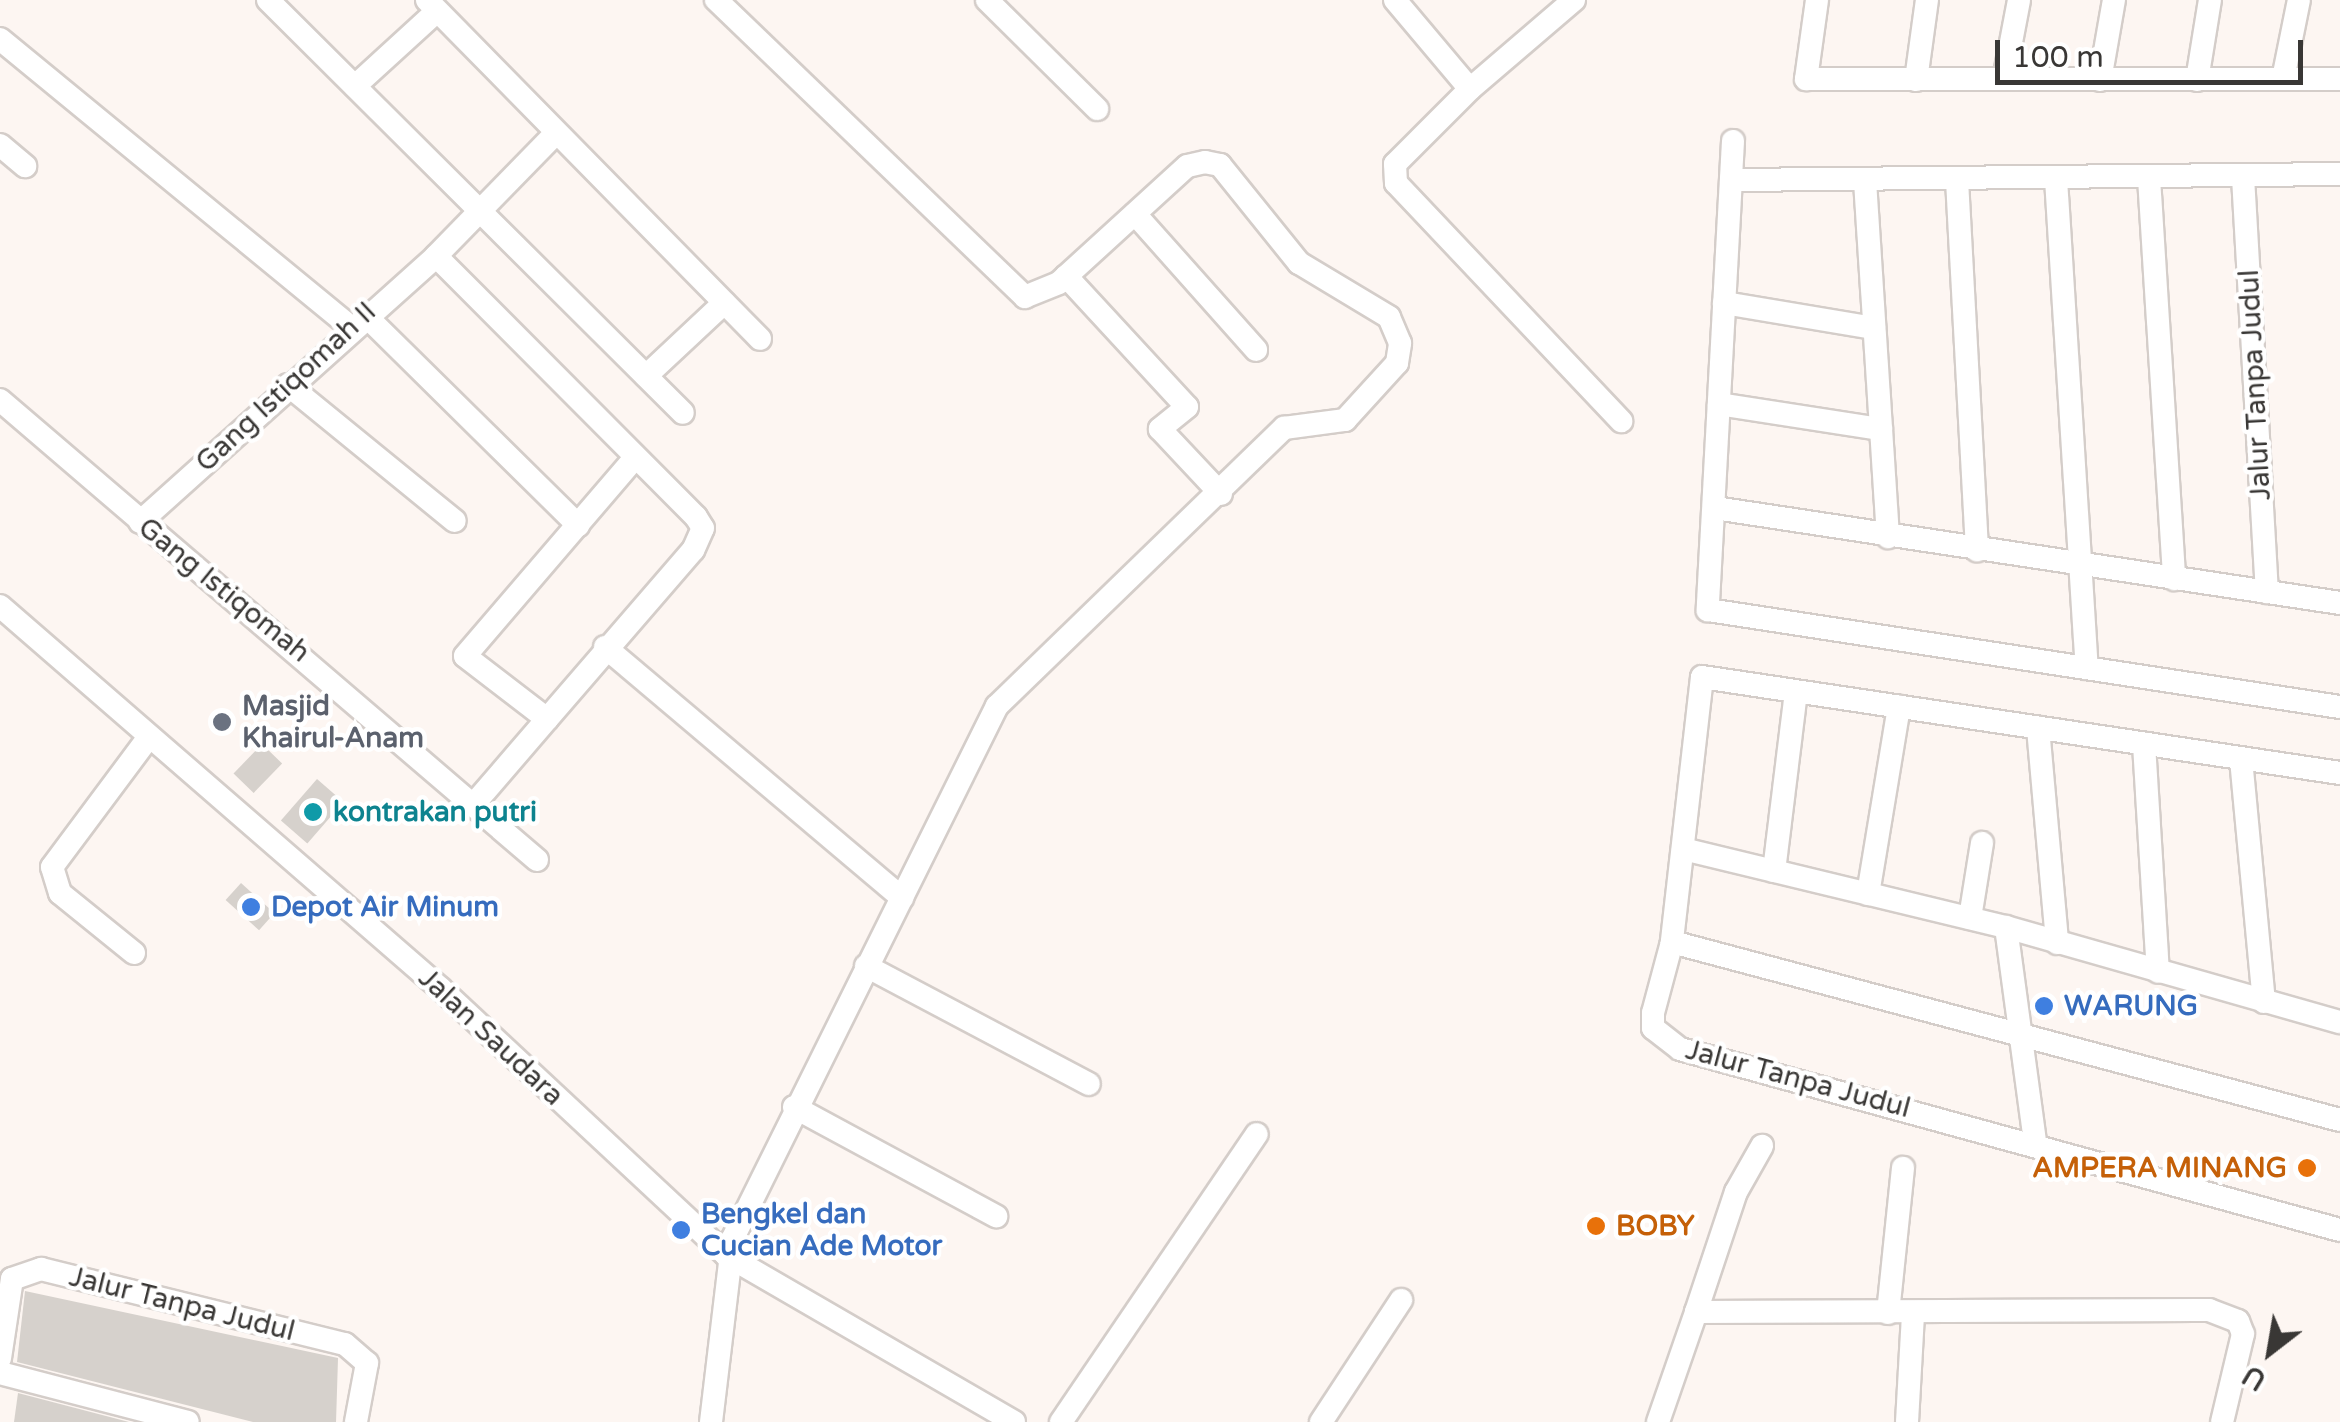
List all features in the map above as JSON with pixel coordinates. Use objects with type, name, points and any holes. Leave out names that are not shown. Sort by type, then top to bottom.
[{"type":"street","points":[[268,0],[683,414]]},
{"type":"street","points":[[711,1422],[726,1255],[794,1107],[997,706],[1284,428],[1345,420],[1397,363],[1400,343],[1389,316],[1299,263],[1220,165],[1187,166],[1066,276],[1025,297],[716,0]]},
{"type":"street","points":[[987,0],[1097,110]]},
{"type":"street","points":[[1007,20],[1024,0]]},
{"type":"street","points":[[1574,0],[1470,89],[1395,164],[1396,183],[1620,421]]},
{"type":"street","points":[[1817,0],[1806,79],[2340,80]]},
{"type":"street","points":[[1916,80],[1927,0]]},
{"type":"street","points":[[2004,80],[2020,0]]},
{"type":"street","points":[[2100,80],[2114,0]]},
{"type":"street","points":[[2197,80],[2210,0]]},
{"type":"street","points":[[2283,79],[2299,0]]},
{"type":"street","points":[[1408,5],[1470,89]]},
{"type":"street","points":[[355,86],[432,6],[760,339]]},
{"type":"street","points":[[0,39],[357,320],[578,525]]},
{"type":"street","name":"Gang Istiqomah II","points":[[140,522],[357,320],[436,256],[556,133]]},
{"type":"street","points":[[1733,141],[1708,610],[2340,707]]},
{"type":"street","points":[[0,145],[25,166]]},
{"type":"street","points":[[1731,180],[2244,178],[2340,174]]},
{"type":"street","points":[[2149,178],[2174,579]]},
{"type":"street","name":"Jalur Tanpa Judul","points":[[2244,178],[2267,592]]},
{"type":"street","points":[[2056,179],[2086,668]]},
{"type":"street","points":[[1957,180],[1977,550]]},
{"type":"street","points":[[1865,181],[1888,537]]},
{"type":"street","points":[[1135,214],[1256,350]]},
{"type":"street","points":[[436,256],[696,518],[702,538],[474,804]]},
{"type":"street","points":[[1066,276],[1187,407],[1160,429],[1220,494]]},
{"type":"street","points":[[646,376],[724,303]]},
{"type":"street","points":[[1724,303],[1874,328]]},
{"type":"street","points":[[288,384],[455,521]]},
{"type":"street","name":"Gang Istiqomah","points":[[0,400],[537,860]]},
{"type":"street","points":[[1720,404],[1881,430]]},
{"type":"street","points":[[547,719],[465,656],[635,458]]},
{"type":"street","points":[[1715,508],[2340,603]]},
{"type":"street","name":"Jalan Saudara","points":[[0,606],[440,989],[726,1255],[989,1416],[1014,1422]]},
{"type":"street","points":[[605,647],[902,898]]},
{"type":"street","name":"Jalur Tanpa Judul","points":[[2340,774],[1700,678],[1672,942],[1653,1013],[1663,1041],[2340,1230]]},
{"type":"street","points":[[1774,871],[1796,692]]},
{"type":"street","points":[[1868,894],[1899,708]]},
{"type":"street","points":[[2038,728],[2057,943]]},
{"type":"street","points":[[134,953],[60,893],[52,867],[149,737]]},
{"type":"street","points":[[2144,744],[2158,972]]},
{"type":"street","points":[[2242,759],[2264,1002]]},
{"type":"street","points":[[1970,918],[1982,843]]},
{"type":"street","points":[[1682,849],[2006,927],[2340,1022]]},
{"type":"street","points":[[2006,927],[2035,1142]]},
{"type":"street","points":[[1672,942],[2340,1120]]},
{"type":"street","points":[[866,966],[1089,1084]]},
{"type":"street","points":[[794,1107],[996,1216]]},
{"type":"street","points":[[1060,1422],[1257,1134]]},
{"type":"street","points":[[1658,1422],[1736,1192],[1762,1146]]},
{"type":"street","points":[[1888,1313],[1902,1168]]},
{"type":"street","name":"Jalur Tanpa Judul","points":[[0,1358],[12,1280],[40,1270],[345,1344],[367,1363],[356,1422]]},
{"type":"street","points":[[1322,1422],[1402,1300]]},
{"type":"street","points":[[1696,1312],[2224,1314],[2244,1334],[2222,1422]]},
{"type":"street","points":[[1907,1422],[1912,1313]]},
{"type":"street","points":[[0,1374],[188,1422]]},
{"type":"building","points":[[262,744],[282,763],[254,793],[234,773]]},
{"type":"building","name":"kontrakan putri","points":[[317,779],[343,802],[307,843],[281,821]]},
{"type":"building","name":"Depot Air Minum","points":[[241,883],[274,913],[259,930],[226,900]]},
{"type":"building","points":[[25,1291],[338,1358],[336,1422],[253,1422],[17,1362]]},
{"type":"building","points":[[18,1393],[129,1422],[14,1422]]},
{"type":"place","name":"Masjid Khairul-Anam","points":[[222,722]]},
{"type":"place","name":"kontrakan putri","points":[[313,812]]},
{"type":"place","name":"Depot Air Minum","points":[[251,907]]},
{"type":"place","name":"WARUNG","points":[[2044,1006]]},
{"type":"place","name":"AMPERA MINANG","points":[[2307,1168]]},
{"type":"place","name":"BOBY","points":[[1596,1226]]},
{"type":"place","name":"Bengkel dan Cucian Ade Motor","points":[[681,1230]]}]
